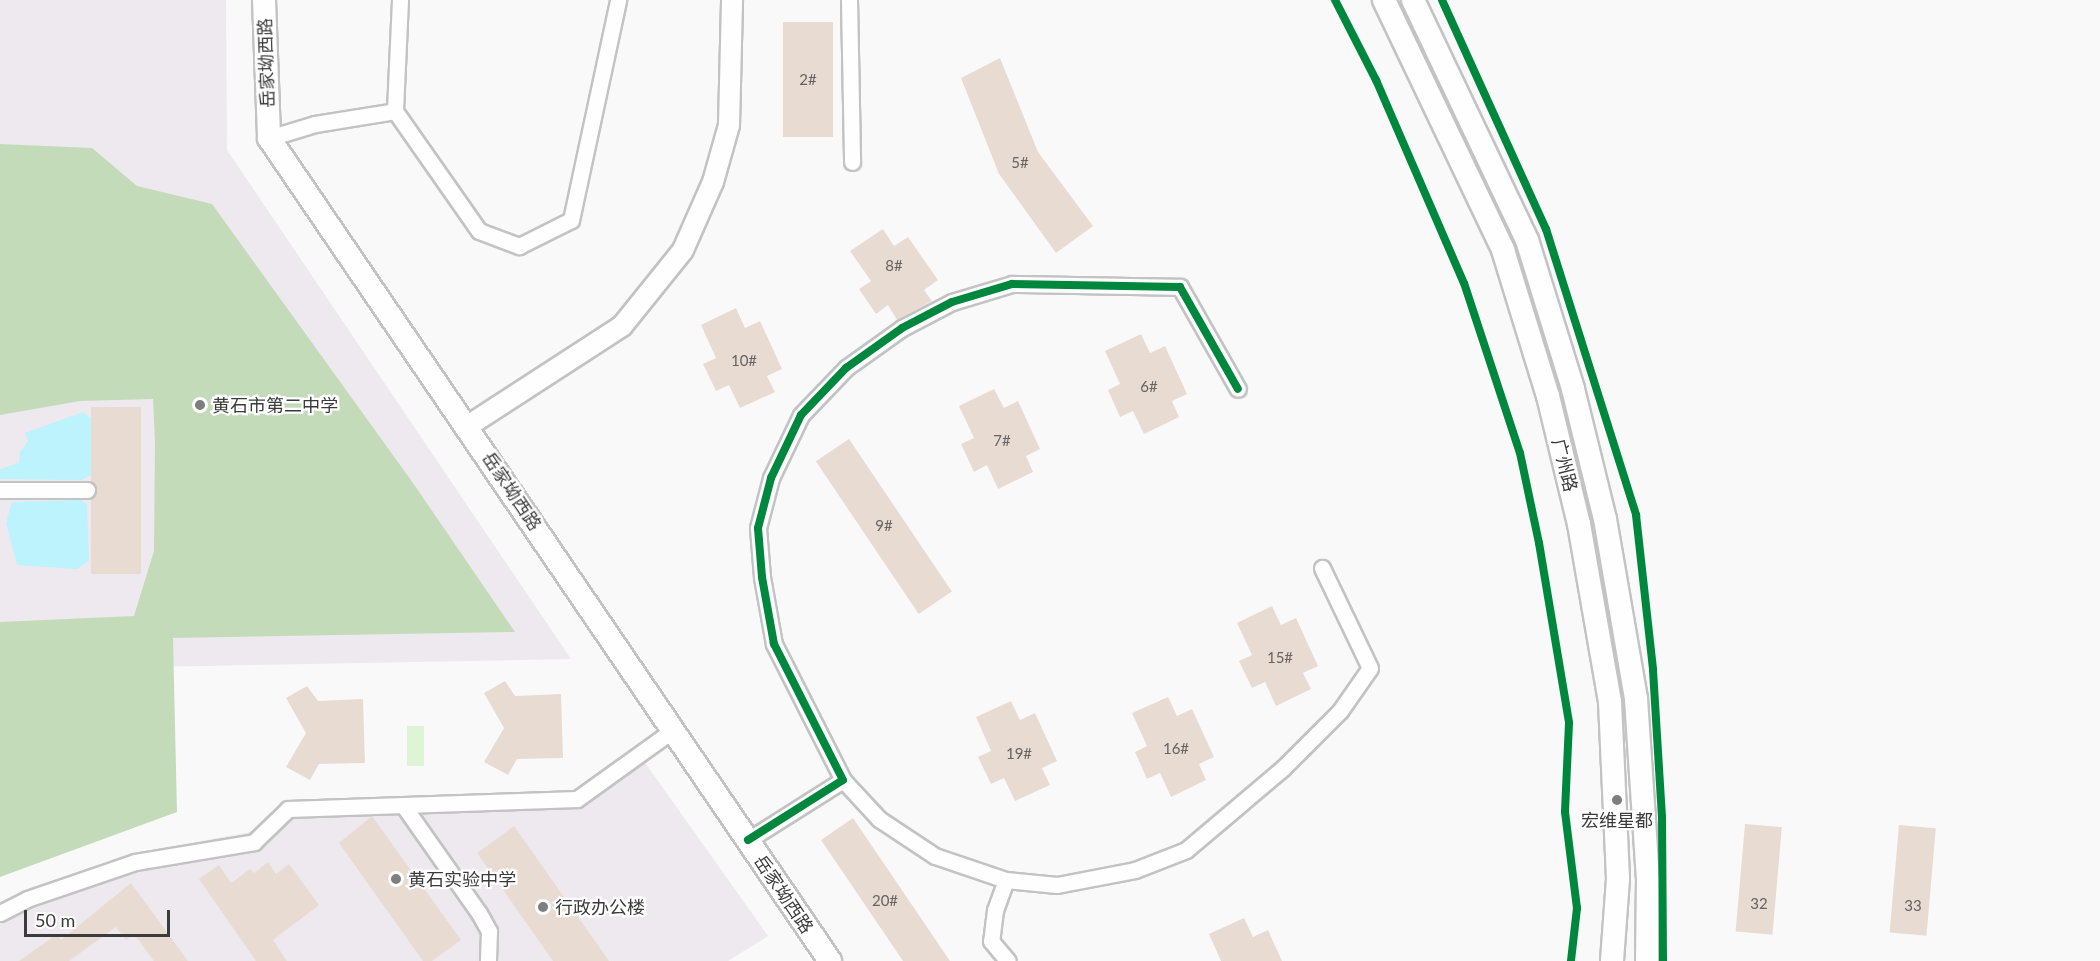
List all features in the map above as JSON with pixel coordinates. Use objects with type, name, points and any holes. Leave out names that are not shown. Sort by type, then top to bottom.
[{"type":"main road","name":"岳家坳西路","points":[[264,0],[268,138],[468,426],[830,961]]},
{"type":"main road","name":"广州路","points":[[1384,0],[1503,250],[1548,396],[1580,524],[1610,702],[1618,879],[1612,961]]},
{"type":"main road","name":"广州路","points":[[1413,0],[1527,240],[1573,389],[1600,497],[1636,699],[1648,879],[1647,961]]},
{"type":"street","points":[[400,0],[395,111],[479,231],[519,246],[571,220],[618,0]]},
{"type":"street","points":[[468,426],[622,326],[683,250],[713,183],[729,125],[732,0]]},
{"type":"street","points":[[849,0],[852,162]]},
{"type":"street","points":[[268,138],[315,124],[395,111]]},
{"type":"street","points":[[1238,389],[1180,287],[1012,284],[952,302],[902,328],[846,368],[801,414],[771,478],[758,528],[762,577],[774,644],[843,780],[879,819],[935,856],[1006,880],[1057,885],[1135,870],[1186,850],[1284,768],[1340,711],[1370,668],[1322,568]]},
{"type":"street","points":[[0,490],[87,490]]},
{"type":"street","points":[[0,913],[27,899],[135,862],[254,842],[288,809],[577,799],[673,730]]},
{"type":"street","points":[[748,840],[843,780]]},
{"type":"street","points":[[403,805],[479,912],[489,932],[488,961]]},
{"type":"street","points":[[1006,880],[995,910],[991,941],[1008,961]]},
{"type":"shaded area","name":"黄石市第二中学","points":[[0,0],[226,0],[227,150],[571,659],[0,670]]},
{"type":"shaded area","name":"黄石实验中学","points":[[636,750],[768,936],[728,961],[0,961],[0,904],[128,854],[251,832],[281,805],[573,794]]},
{"type":"green space","points":[[0,144],[92,148],[137,186],[212,204],[413,483],[515,632],[173,638],[177,812],[0,877],[0,622],[134,616],[154,551],[155,442],[153,399],[80,401],[0,415]]},
{"type":"green space","points":[[407,726],[424,726],[424,766],[407,766]]},
{"type":"water","points":[[83,412],[94,421],[95,473],[81,480],[0,479],[0,469],[19,463],[20,452],[28,441],[25,433]]},
{"type":"water","points":[[80,500],[87,504],[89,561],[77,569],[17,565],[6,523],[12,502]]},
{"type":"building","points":[[783,22],[833,22],[833,137],[783,137]]},
{"type":"building","points":[[1000,58],[1038,152],[1093,226],[1056,253],[999,174],[961,78]]},
{"type":"building","points":[[883,229],[894,246],[908,237],[938,280],[924,290],[932,301],[897,320],[888,305],[876,314],[859,289],[871,281],[850,251]]},
{"type":"building","points":[[736,308],[745,328],[760,321],[782,369],[767,376],[775,392],[740,408],[729,385],[716,391],[703,364],[716,358],[701,325]]},
{"type":"building","points":[[1141,334],[1150,353],[1165,346],[1187,394],[1172,401],[1179,417],[1144,434],[1133,411],[1120,417],[1108,390],[1120,384],[1105,351]]},
{"type":"building","points":[[994,389],[1004,408],[1018,401],[1040,449],[1026,456],[1033,472],[998,489],[987,465],[974,472],[961,444],[974,438],[959,406]]},
{"type":"building","points":[[91,407],[141,407],[141,574],[91,574],[91,499],[97,491],[91,481]]},
{"type":"building","points":[[849,439],[952,592],[919,614],[816,461]]},
{"type":"building","points":[[1272,606],[1281,625],[1296,618],[1318,666],[1303,673],[1311,689],[1276,706],[1265,682],[1252,688],[1239,661],[1252,655],[1237,623]]},
{"type":"building","points":[[505,681],[515,696],[561,694],[563,758],[517,759],[508,775],[484,762],[504,728],[484,693]]},
{"type":"building","points":[[307,686],[318,701],[363,699],[365,763],[319,764],[310,780],[286,767],[306,733],[286,698]]},
{"type":"building","points":[[1168,697],[1177,716],[1192,709],[1214,757],[1199,764],[1206,780],[1171,797],[1160,773],[1147,779],[1135,752],[1147,746],[1132,713]]},
{"type":"building","points":[[1011,701],[1020,720],[1035,713],[1057,761],[1042,768],[1050,785],[1015,801],[1004,778],[991,784],[978,757],[991,751],[976,717]]},
{"type":"building","points":[[372,816],[461,940],[432,961],[423,961],[339,843]]},
{"type":"building","points":[[853,818],[950,961],[903,961],[821,840]]},
{"type":"building","points":[[1745,824],[1782,827],[1772,935],[1736,932]]},
{"type":"building","points":[[1899,825],[1936,828],[1926,936],[1890,933]]},
{"type":"building","name":"行政办公楼","points":[[514,826],[609,961],[553,961],[477,853]]},
{"type":"building","points":[[268,862],[276,874],[289,864],[319,905],[273,940],[287,961],[256,961],[199,879],[219,865],[231,883],[250,869],[254,873]]},
{"type":"building","points":[[131,883],[188,961],[154,961],[134,934],[126,940],[116,927],[69,961],[19,961],[57,934],[61,940]]},
{"type":"building","points":[[1244,918],[1253,937],[1268,930],[1282,961],[1221,961],[1209,934]]},
{"type":"cycle path","points":[[1335,0],[1376,80],[1464,283],[1520,453],[1539,543],[1569,723],[1565,812],[1577,908],[1571,961]]},
{"type":"cycle path","points":[[1442,0],[1546,229],[1636,515],[1653,670],[1662,817],[1663,961]]},
{"type":"cycle path","points":[[748,840],[843,780],[774,644],[762,577],[758,528],[771,478],[801,415],[846,368],[902,328],[952,302],[1012,284],[1180,287],[1238,389]]},
{"type":"place","name":"黄石市第二中学","points":[[200,405]]},
{"type":"place","name":"宏维星都","points":[[1617,800]]},
{"type":"place","name":"黄石实验中学","points":[[396,879]]},
{"type":"place","name":"行政办公楼","points":[[543,907]]}]
